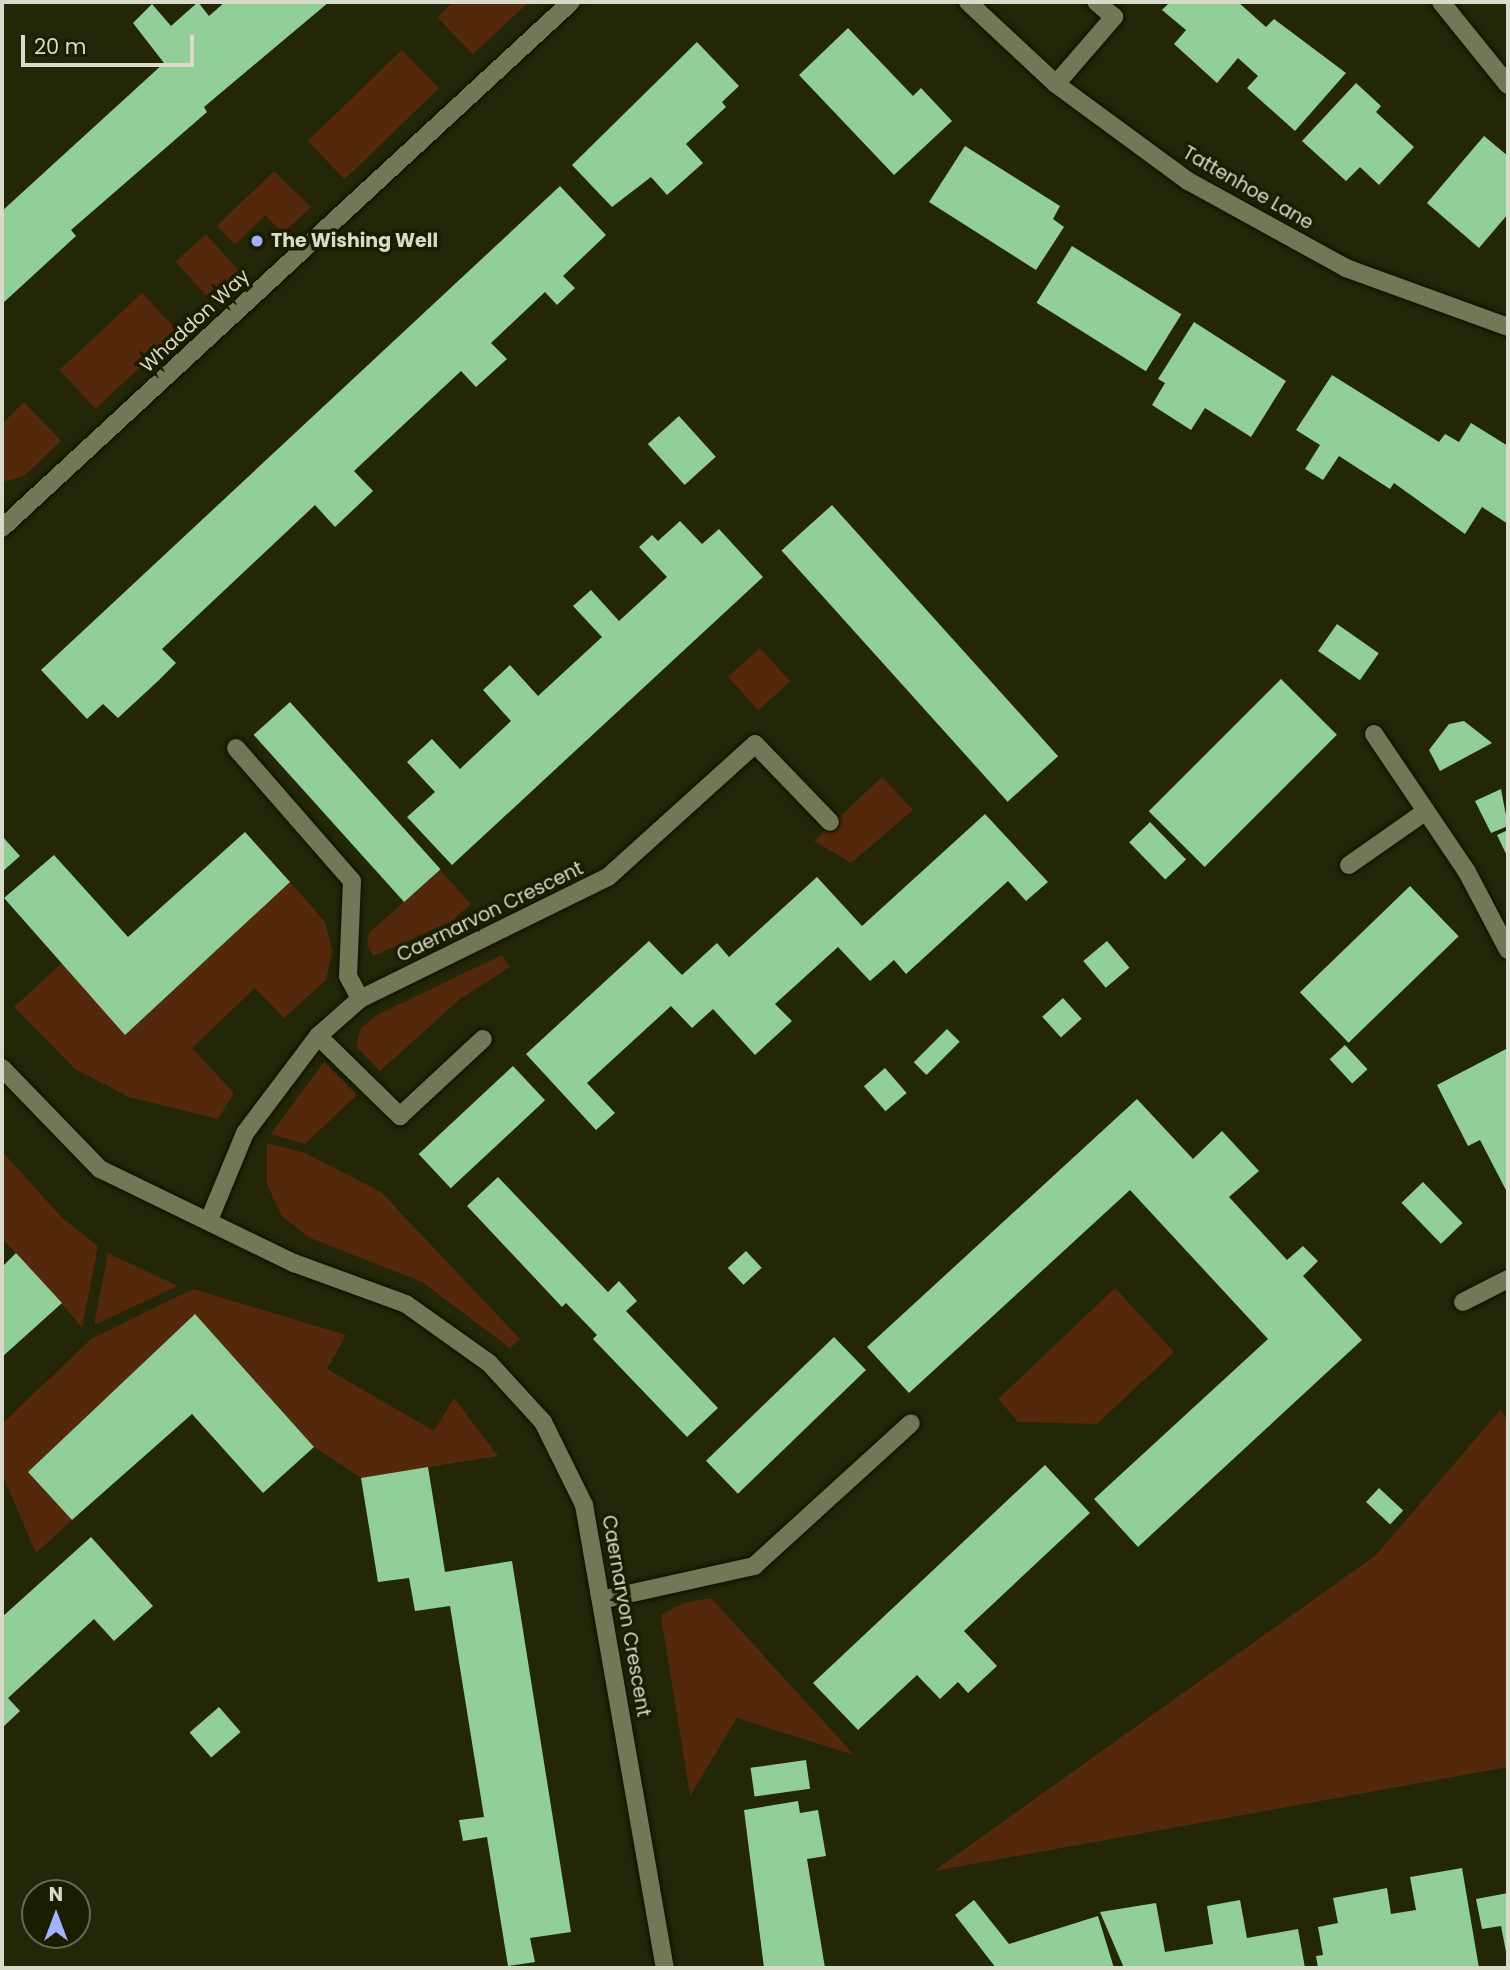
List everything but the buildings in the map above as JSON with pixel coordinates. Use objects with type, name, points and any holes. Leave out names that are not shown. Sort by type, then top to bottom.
[{"type":"street","name":"Whaddon Way","points":[[2,528],[571,2]]},
{"type":"street","name":"Tattenhoe Lane","points":[[968,2],[1056,85],[1188,181],[1346,268],[1508,327]]},
{"type":"street","points":[[1056,85],[1114,17],[1096,2]]},
{"type":"street","points":[[1441,2],[1508,85]]},
{"type":"street","points":[[1374,734],[1467,872],[1508,950]]},
{"type":"street","name":"Caernarvon Crescent","points":[[209,1220],[246,1133],[318,1036],[360,999],[608,877],[755,744],[830,822]]},
{"type":"street","points":[[236,748],[352,881],[348,976],[360,999]]},
{"type":"street","points":[[1349,865],[1426,811]]},
{"type":"street","points":[[318,1036],[400,1116],[483,1039]]},
{"type":"street","name":"Caernarvon Crescent","points":[[2,1068],[100,1169],[295,1263],[406,1304],[489,1363],[543,1422],[578,1493],[604,1599],[665,1968]]},
{"type":"street","points":[[1463,1302],[1508,1279]]},
{"type":"street","points":[[604,1599],[754,1566],[911,1423]]},
{"type":"shaded area","points":[[453,2],[529,2],[473,54],[437,17]]},
{"type":"shaded area","points":[[402,50],[439,88],[345,179],[308,141]]},
{"type":"shaded area","points":[[274,171],[311,207],[283,233],[265,215],[235,245],[217,226]]},
{"type":"shaded area","points":[[206,234],[241,273],[210,300],[176,261]]},
{"type":"shaded area","points":[[142,293],[178,332],[96,409],[59,370]]},
{"type":"shaded area","points":[[24,402],[61,441],[24,476],[2,482],[2,424]]},
{"type":"shaded area","points":[[760,648],[790,681],[758,710],[728,677]]},
{"type":"shaded area","points":[[882,777],[913,810],[851,863],[814,841]]},
{"type":"shaded area","points":[[440,870],[471,904],[450,922],[373,956],[367,945],[369,933]]},
{"type":"shaded area","points":[[290,882],[325,922],[332,951],[326,980],[284,1018],[255,988],[192,1048],[234,1093],[218,1119],[129,1097],[75,1069],[14,1007],[62,963],[126,1034]]},
{"type":"shaded area","points":[[502,955],[510,967],[460,999],[380,1071],[356,1046],[361,1028],[377,1015]]},
{"type":"shaded area","points":[[324,1062],[357,1095],[305,1144],[271,1134]]},
{"type":"shaded area","points":[[267,1143],[305,1153],[381,1192],[520,1339],[510,1348],[422,1282],[308,1237],[281,1215],[267,1184]]},
{"type":"shaded area","points":[[2,1151],[62,1218],[98,1246],[82,1327],[2,1238]]},
{"type":"shaded area","points":[[108,1253],[178,1286],[94,1325]]},
{"type":"shaded area","points":[[1115,1288],[1174,1352],[1097,1424],[1018,1422],[998,1399]]},
{"type":"shaded area","points":[[193,1289],[346,1335],[327,1369],[434,1431],[454,1398],[498,1456],[361,1478],[314,1447],[195,1315],[28,1472],[72,1520],[36,1553],[2,1474],[2,1424],[91,1339]]},
{"type":"shaded area","points":[[1501,1409],[1508,1423],[1508,1767],[934,1871],[1376,1555]]},
{"type":"shaded area","points":[[711,1598],[854,1755],[737,1718],[690,1796],[661,1615],[684,1603]]},
{"type":"place","name":"The Wishing Well","points":[[257,241]]}]
